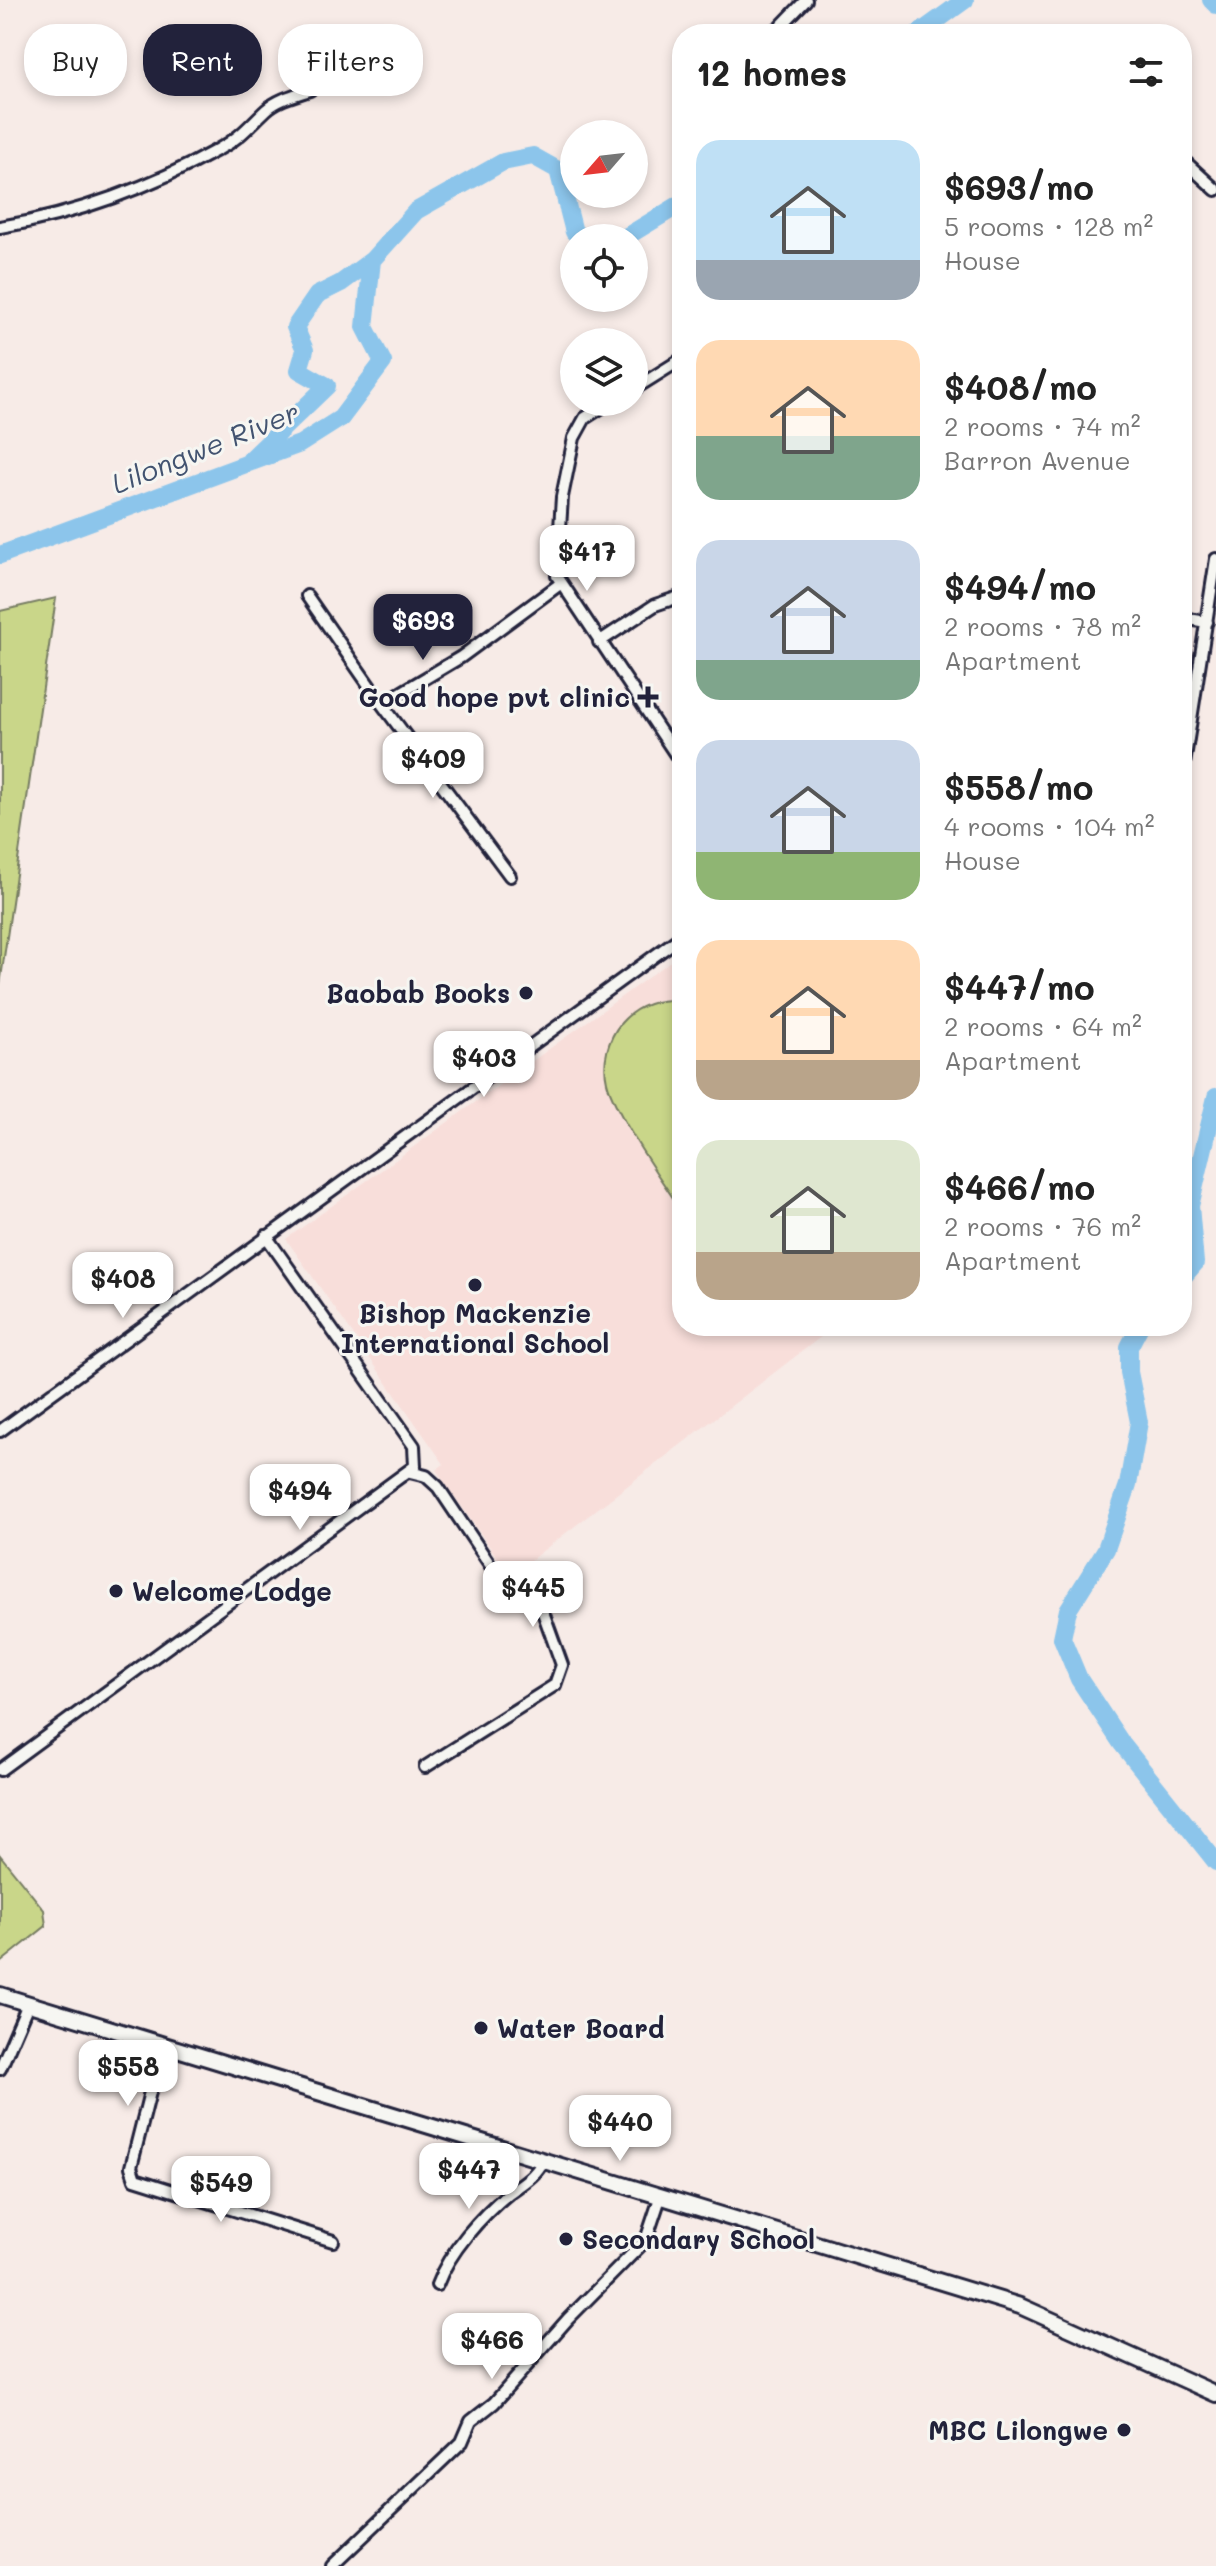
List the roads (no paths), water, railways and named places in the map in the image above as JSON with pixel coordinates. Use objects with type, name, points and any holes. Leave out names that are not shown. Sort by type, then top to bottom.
[{"type":"main road","points":[[0,1995],[1020,2306],[1216,2394]]},
{"type":"street","points":[[783,24],[806,0]]},
{"type":"street","points":[[0,227],[50,217],[137,186],[219,150],[245,133],[265,111],[291,96]]},
{"type":"street","points":[[1192,168],[1216,190]]},
{"type":"street","points":[[648,380],[672,365]]},
{"type":"street","points":[[588,416],[574,438],[562,497],[555,565],[560,584],[672,749]]},
{"type":"street","points":[[1192,715],[1216,559]]},
{"type":"street","points":[[382,704],[461,657],[560,584]]},
{"type":"street","points":[[307,596],[382,704],[510,876]]},
{"type":"street","points":[[599,642],[655,605],[672,599]]},
{"type":"street","points":[[1192,620],[1207,622]]},
{"type":"street","points":[[0,1431],[672,943]]},
{"type":"street","points":[[0,1770],[410,1472],[416,1460],[414,1446],[266,1236]]},
{"type":"street","points":[[410,1472],[426,1476],[438,1487],[503,1584],[539,1601],[562,1665],[555,1685],[425,1767]]},
{"type":"street","points":[[0,2069],[28,2004]]},
{"type":"street","points":[[148,2040],[152,2084],[131,2167],[135,2179],[333,2241]]},
{"type":"street","points":[[437,2285],[454,2248],[508,2194],[538,2172],[544,2159]]},
{"type":"street","points":[[332,2566],[462,2442],[471,2421],[494,2403],[568,2319],[646,2240],[661,2195]]},
{"type":"waterway","name":"Lilongwe River","points":[[932,24],[965,0]]},
{"type":"waterway","name":"Lilongwe River","points":[[1211,0],[1216,5]]},
{"type":"waterway","name":"Lilongwe River","points":[[0,555],[300,444],[341,418],[383,362],[365,327],[372,260],[416,211],[503,162],[533,156],[558,170],[572,224]]},
{"type":"waterway","name":"Lilongwe River","points":[[647,224],[672,209]]},
{"type":"waterway","points":[[250,460],[327,386],[299,370],[305,350],[295,327],[317,295],[341,283],[372,260]]},
{"type":"waterway","name":"Lilongwe River","points":[[1192,1198],[1216,1097]]},
{"type":"waterway","name":"Lilongwe River","points":[[1192,1229],[1195,1263],[1192,1266]]},
{"type":"waterway","name":"Lilongwe River","points":[[1135,1336],[1129,1347],[1129,1372],[1139,1422],[1128,1485],[1106,1549],[1068,1610],[1062,1638],[1079,1679],[1122,1744],[1216,1862]]},
{"type":"place","name":"Good hope pvt clinic","points":[[648,697]]},
{"type":"place","name":"Baobab Books","points":[[526,993]]},
{"type":"place","name":"Bishop Mackenzie International School","points":[[475,1285]]},
{"type":"place","name":"Welcome Lodge","points":[[116,1591]]},
{"type":"place","name":"Water Board","points":[[481,2028]]},
{"type":"place","name":"Secondary School","points":[[566,2239]]},
{"type":"place","name":"MBC Lilongwe","points":[[1124,2430]]}]
